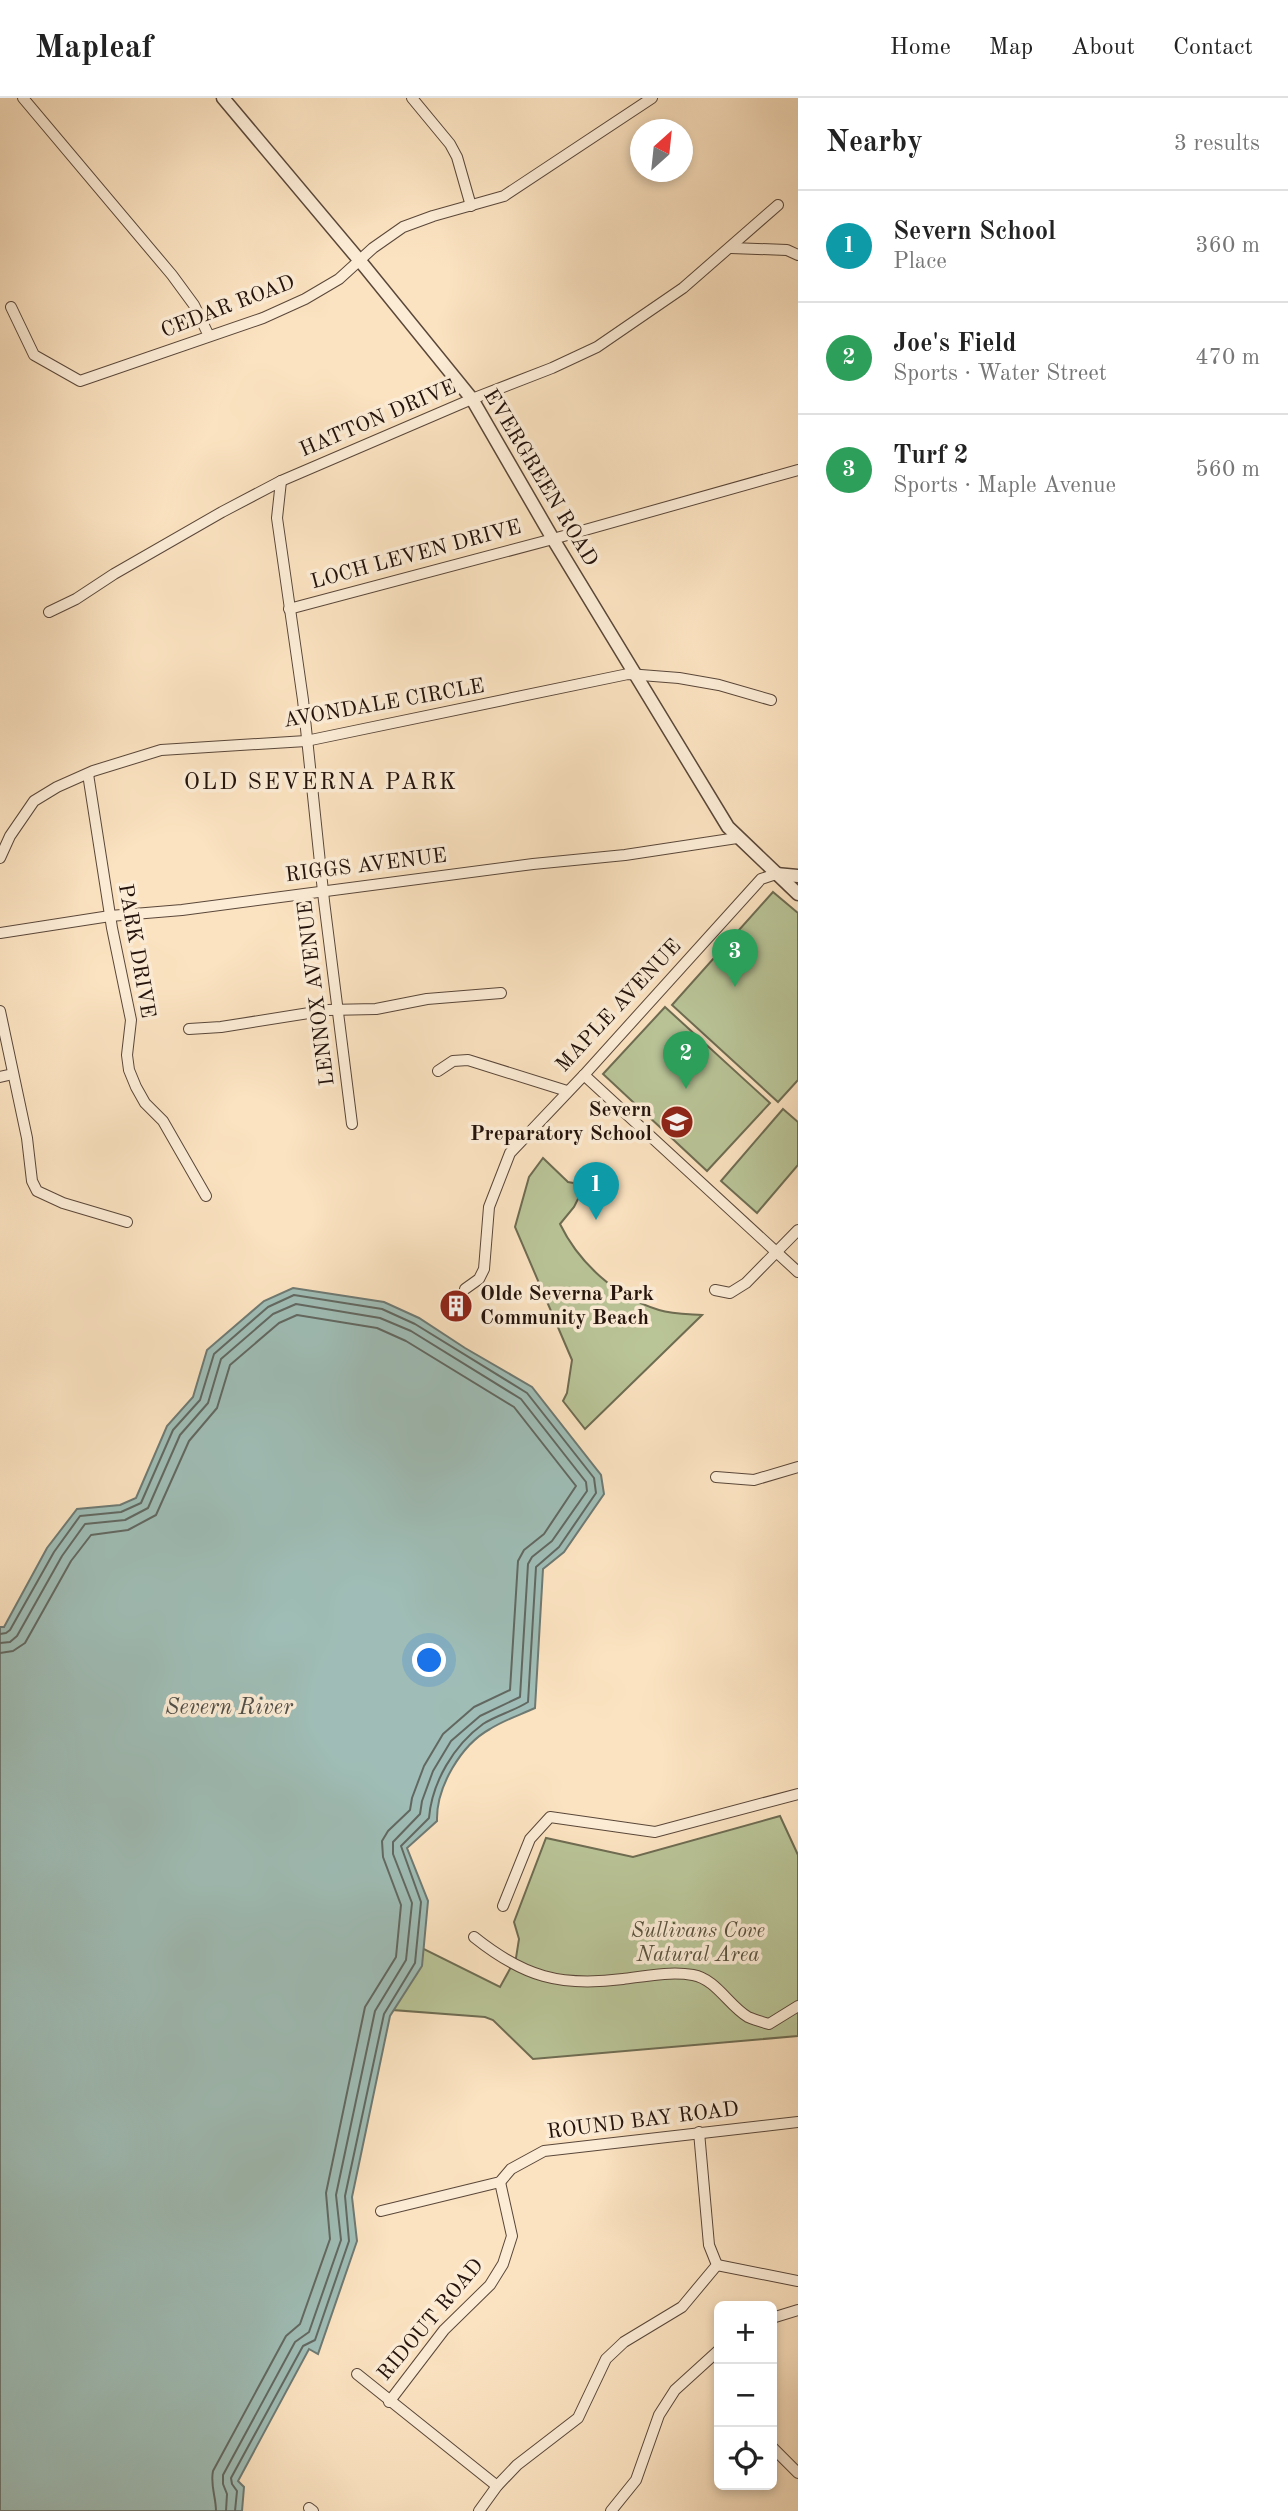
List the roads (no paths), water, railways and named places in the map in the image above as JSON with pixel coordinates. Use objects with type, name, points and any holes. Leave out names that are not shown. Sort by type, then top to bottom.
[{"type":"street","points":[[23,98],[172,275],[194,305],[209,337]]},
{"type":"street","name":"EVERGREEN ROAD","points":[[223,98],[472,400],[728,827],[798,894]]},
{"type":"street","points":[[412,98],[450,144],[457,158],[471,206]]},
{"type":"street","name":"CEDAR ROAD","points":[[11,307],[34,355],[80,381],[263,318],[305,299],[339,279],[359,260],[403,227],[504,196],[652,98]]},
{"type":"street","name":"HATTON DRIVE","points":[[48,612],[76,599],[114,574],[281,481],[552,369],[597,347],[683,288],[778,205]]},
{"type":"street","points":[[731,248],[787,250],[798,255]]},
{"type":"street","name":"LOCH LEVEN DRIVE","points":[[289,609],[553,539],[796,470]]},
{"type":"street","name":"LENNOX AVENUE","points":[[281,481],[277,518],[303,700],[352,1125]]},
{"type":"street","name":"AVONDALE CIRCLE","points":[[0,858],[10,836],[34,801],[57,786],[161,750],[306,741],[636,675],[673,677],[719,685],[771,700]]},
{"type":"street","name":"PARK DRIVE","points":[[88,774],[110,916],[131,1020],[127,1055],[130,1070],[135,1087],[145,1103],[163,1121],[206,1196]]},
{"type":"street","name":"RIGGS AVENUE","points":[[0,933],[110,916],[182,910],[625,855],[737,838]]},
{"type":"street","points":[[776,874],[798,876]]},
{"type":"street","name":"MAPLE AVENUE","points":[[464,1289],[479,1279],[484,1269],[489,1207],[510,1153],[761,879],[776,874]]},
{"type":"street","points":[[189,1029],[340,1010],[376,1009],[432,998],[501,993]]},
{"type":"street","points":[[0,1011],[27,1138],[32,1181],[37,1191],[63,1203],[127,1222]]},
{"type":"street","points":[[438,1071],[453,1061],[468,1060],[567,1091]]},
{"type":"street","points":[[0,1077],[13,1074]]},
{"type":"street","points":[[584,1075],[798,1272]]},
{"type":"street","points":[[715,1290],[730,1293],[746,1283],[798,1230]]},
{"type":"street","points":[[716,1477],[754,1480],[798,1467]]},
{"type":"street","points":[[503,1906],[530,1839],[551,1816],[655,1832],[798,1794]]},
{"type":"street","points":[[474,1937],[500,1958],[525,1970],[567,1983],[662,1974],[696,1975],[721,1992],[747,2016],[769,2024],[798,2006]]},
{"type":"street","name":"ROUND BAY ROAD","points":[[381,2211],[500,2182],[512,2169],[544,2151],[798,2122]]},
{"type":"street","points":[[699,2132],[709,2245],[717,2265]]},
{"type":"street","name":"RIDOUT ROAD","points":[[389,2402],[444,2330],[490,2285],[503,2263],[512,2236],[500,2182]]},
{"type":"street","points":[[717,2265],[798,2281]]},
{"type":"street","points":[[479,2511],[496,2486],[517,2465],[578,2418],[606,2359],[624,2342],[682,2307],[717,2265]]},
{"type":"street","points":[[777,2316],[798,2310]]},
{"type":"street","points":[[611,2511],[636,2480],[660,2415],[675,2390],[714,2355]]},
{"type":"street","points":[[357,2374],[496,2486]]},
{"type":"street","points":[[777,2456],[798,2473]]},
{"type":"water","name":"Severn River","points":[[293,1288],[384,1302],[419,1318],[532,1387],[601,1475],[604,1494],[564,1552],[543,1569],[535,1708],[495,1726],[469,1745],[446,1781],[437,1821],[407,1848],[428,1901],[422,1966],[390,2016],[352,2197],[357,2241],[318,2354],[309,2349],[238,2481],[244,2487],[242,2511],[0,2511],[0,1627],[4,1627],[47,1548],[77,1509],[120,1505],[136,1498],[167,1426],[193,1397],[207,1350],[264,1301]]},
{"type":"place","name":"Turf 2","points":[[735,987]]},
{"type":"place","name":"Joe's Field","points":[[686,1089]]},
{"type":"place","name":"Severn Preparatory School","points":[[677,1122]]},
{"type":"place","name":"Severn School","points":[[596,1220]]},
{"type":"place","name":"Olde Severna Park Community Beach","points":[[456,1306]]},
{"type":"district","name":"OLD SEVERNA PARK","points":[[321,782]]},
{"type":"park label","name":"Sullivans Cove Natural Area","points":[[698,1943]]}]
